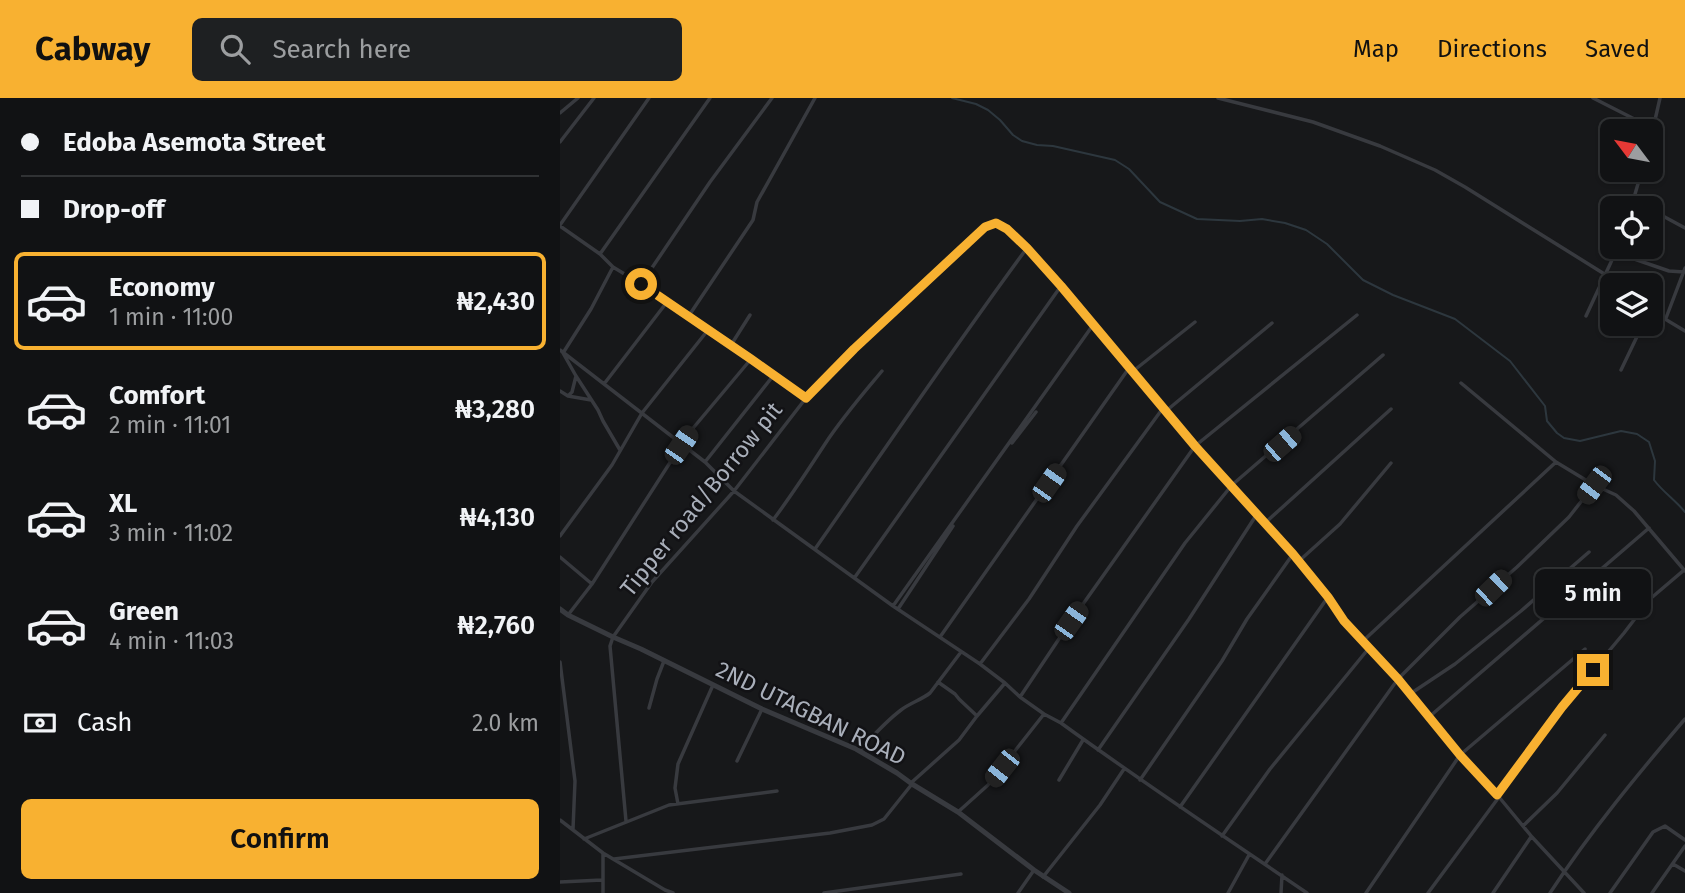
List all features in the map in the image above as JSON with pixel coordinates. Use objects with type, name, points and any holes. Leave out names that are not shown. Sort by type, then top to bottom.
[{"type":"street","points":[[560,113],[578,98]]},
{"type":"street","points":[[560,142],[594,98]]},
{"type":"street","points":[[649,98],[560,225],[600,254],[613,267],[806,398]]},
{"type":"street","points":[[600,254],[710,98]]},
{"type":"street","points":[[641,284],[710,182],[772,98]]},
{"type":"street","points":[[688,317],[753,220],[757,202],[815,98]]},
{"type":"street","points":[[1218,98],[1313,122],[1380,146],[1435,170],[1603,273]]},
{"type":"street","points":[[1593,98],[1634,119]]},
{"type":"street","points":[[1656,119],[1660,98]]},
{"type":"street","points":[[1663,216],[1685,228]]},
{"type":"street","name":"Tipper road/Borrow pit","points":[[613,638],[652,582],[734,491],[806,398],[854,349],[985,227],[996,223],[1007,229],[1027,248]]},
{"type":"street","points":[[815,549],[1027,248],[1195,446],[1293,554],[1344,621],[1398,679],[1460,755],[1584,893]]},
{"type":"street","points":[[1634,259],[1668,271],[1684,270],[1666,318]]},
{"type":"street","points":[[562,351],[591,309],[613,267]]},
{"type":"street","points":[[855,577],[1061,286]]},
{"type":"street","points":[[1586,316],[1600,288]]},
{"type":"street","points":[[604,384],[667,302]]},
{"type":"street","points":[[731,345],[750,315]]},
{"type":"street","points":[[1020,697],[1195,446],[1357,315]]},
{"type":"street","points":[[1663,316],[1685,331]]},
{"type":"street","points":[[940,637],[1131,370],[1195,322]]},
{"type":"street","points":[[980,664],[1029,599],[1077,526],[1165,410],[1272,323]]},
{"type":"street","points":[[893,606],[1093,325]]},
{"type":"street","points":[[560,536],[612,465],[642,413],[708,330]]},
{"type":"street","points":[[1622,370],[1638,336]]},
{"type":"street","points":[[562,351],[620,450]]},
{"type":"street","points":[[562,351],[705,462],[734,491],[773,520],[980,664],[1044,714],[1061,723],[1307,893]]},
{"type":"street","points":[[1061,723],[1185,543],[1232,485],[1383,355]]},
{"type":"street","points":[[568,615],[592,584],[681,445],[751,359]]},
{"type":"street","points":[[773,520],[854,404],[882,371]]},
{"type":"street","points":[[568,396],[575,385],[576,376]]},
{"type":"street","points":[[705,462],[774,376]]},
{"type":"street","points":[[855,577],[993,381]]},
{"type":"street","points":[[1429,893],[1562,707],[1650,599],[1685,570],[1634,511],[1616,495],[1594,485],[1556,461],[1461,383]]},
{"type":"street","points":[[560,391],[568,396],[592,400]]},
{"type":"street","points":[[1265,523],[1391,409]]},
{"type":"street","points":[[898,609],[974,495],[1036,412]]},
{"type":"street","points":[[1363,641],[1556,461]]},
{"type":"street","points":[[1299,562],[1340,524],[1391,463]]},
{"type":"street","points":[[1265,864],[1398,679],[1460,617],[1569,517],[1594,485]]},
{"type":"street","points":[[1098,750],[1189,620],[1257,514]]},
{"type":"street","points":[[1429,717],[1649,528]]},
{"type":"street","points":[[1410,694],[1455,664],[1589,552]]},
{"type":"street","points":[[1140,780],[1293,554]]},
{"type":"street","points":[[560,557],[592,584]]},
{"type":"street","points":[[1180,807],[1328,597]]},
{"type":"street","name":"2ND UTAGBAN ROAD","points":[[560,609],[613,638],[762,709],[859,751],[958,813],[1043,877],[1069,893]]},
{"type":"street","points":[[613,638],[610,646],[626,821]]},
{"type":"street","points":[[1222,836],[1270,769],[1369,648]]},
{"type":"street","points":[[1366,893],[1460,755],[1585,649]]},
{"type":"street","points":[[859,751],[903,708],[925,698],[961,652]]},
{"type":"street","points":[[649,708],[664,661]]},
{"type":"street","points":[[560,662],[575,781],[573,829]]},
{"type":"street","points":[[939,682],[977,716]]},
{"type":"street","points":[[614,859],[830,833],[884,819],[911,784],[959,740],[1005,682]]},
{"type":"street","points":[[678,804],[675,788],[678,764],[713,685]]},
{"type":"street","points":[[737,761],[762,709]]},
{"type":"street","points":[[958,813],[988,785],[1044,714]]},
{"type":"street","points":[[1550,893],[1639,773],[1685,719]]},
{"type":"street","points":[[1523,826],[1558,793],[1605,734]]},
{"type":"street","points":[[1059,780],[1084,739]]},
{"type":"street","points":[[1043,877],[1100,805],[1124,769]]},
{"type":"street","points":[[584,839],[669,805],[777,790]]},
{"type":"street","points":[[560,820],[603,853],[673,893]]},
{"type":"street","points":[[1610,893],[1658,828],[1665,826],[1685,840]]},
{"type":"street","points":[[1493,893],[1532,837]]},
{"type":"street","points":[[1652,893],[1685,846]]},
{"type":"street","points":[[603,853],[603,893]]},
{"type":"street","points":[[1228,893],[1249,854]]},
{"type":"street","points":[[1673,863],[1685,871]]},
{"type":"street","points":[[1018,893],[1034,870]]},
{"type":"street","points":[[824,893],[961,874]]},
{"type":"street","points":[[1281,893],[1282,876]]},
{"type":"street","points":[[560,882],[602,880]]},
{"type":"waterway","points":[[952,98],[988,110],[1022,141],[1115,160],[1129,169],[1160,202],[1197,219],[1262,219],[1306,230],[1327,244],[1363,280],[1393,295],[1455,319],[1510,361],[1545,406],[1547,421],[1564,438],[1580,441],[1621,431],[1637,434],[1649,442],[1655,461],[1654,480],[1685,512]]},
{"type":"route","points":[[641,284],[806,398],[854,349],[985,227],[996,223],[1007,229],[1027,248],[1061,286],[1195,446],[1293,554],[1344,621],[1398,679],[1460,755],[1497,795],[1531,747],[1593,670]]}]
